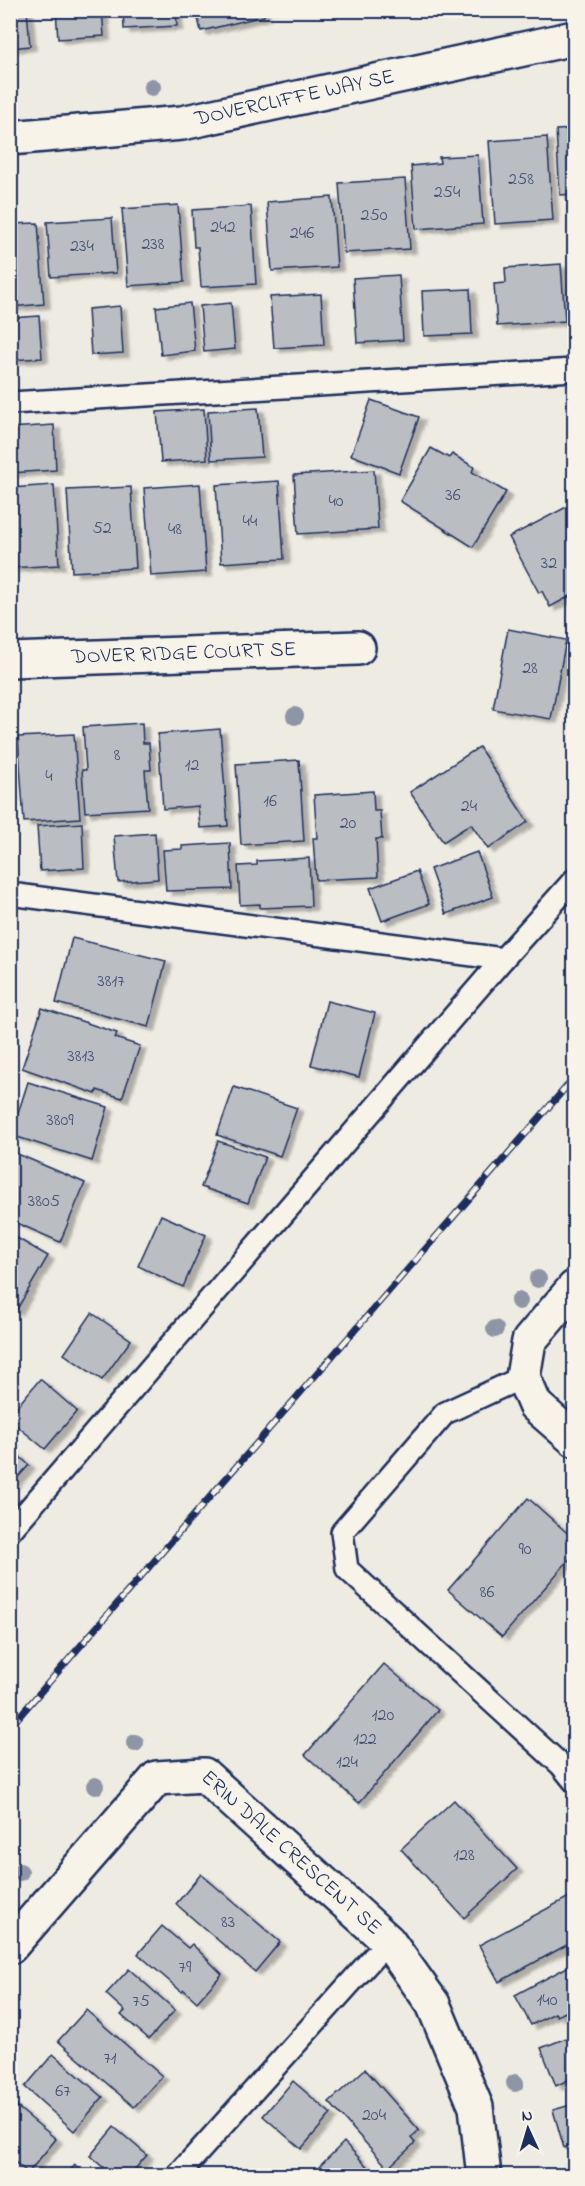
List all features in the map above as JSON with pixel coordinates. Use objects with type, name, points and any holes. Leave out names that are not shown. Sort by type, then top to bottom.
[{"type":"street","name":"DOVERCLIFFE WAY SE","points":[[10,138],[182,123],[574,38]]},
{"type":"street","name":"DOVER RIDGE COURT SE","points":[[10,660],[358,648]]},
{"type":"street","points":[[574,1288],[529,1341],[523,1377],[535,1406],[574,1439]]},
{"type":"street","name":"ERIN DALE CRESCENT SE","points":[[10,1947],[157,1778],[204,1775],[388,1941],[433,2004],[476,2107],[484,2175]]},
{"type":"lane","points":[[10,403],[574,369]]},
{"type":"lane","points":[[10,1532],[503,959],[574,880]]},
{"type":"lane","points":[[10,894],[503,959]]},
{"type":"lane","points":[[523,1377],[445,1413],[342,1532],[347,1569],[561,1765],[574,1781]]},
{"type":"lane","points":[[177,2175],[388,1941]]},
{"type":"building","points":[[10,10],[27,10],[30,46],[10,48]]},
{"type":"building","points":[[56,10],[102,10],[104,36],[58,39]]},
{"type":"building","points":[[123,10],[176,10],[177,26],[124,29]]},
{"type":"building","points":[[196,10],[263,10],[264,16],[201,31]]},
{"type":"building","points":[[574,129],[574,194],[560,195],[556,130]]},
{"type":"building","points":[[547,137],[553,220],[495,224],[489,141]]},
{"type":"building","points":[[478,155],[483,224],[416,229],[411,166],[440,163],[439,157]]},
{"type":"building","points":[[405,179],[410,249],[344,253],[339,183]]},
{"type":"building","points":[[332,197],[337,267],[272,271],[267,202]]},
{"type":"building","points":[[178,205],[184,282],[128,286],[122,209]]},
{"type":"building","points":[[251,206],[256,284],[201,287],[198,247],[194,247],[192,210]]},
{"type":"building","points":[[112,218],[116,273],[51,277],[47,222]]},
{"type":"building","points":[[38,223],[44,304],[10,307],[10,224]]},
{"type":"building","points":[[561,264],[565,321],[497,326],[494,284],[506,283],[505,268]]},
{"type":"building","points":[[399,275],[403,340],[357,343],[353,278]]},
{"type":"building","points":[[470,289],[472,334],[424,336],[422,291]]},
{"type":"building","points":[[321,294],[324,345],[274,348],[270,297]]},
{"type":"building","points":[[190,303],[195,351],[161,355],[156,307]]},
{"type":"building","points":[[231,303],[235,349],[204,352],[200,306]]},
{"type":"building","points":[[120,306],[123,353],[91,355],[88,309]]},
{"type":"building","points":[[39,316],[42,358],[10,360],[10,318]]},
{"type":"building","points":[[371,400],[419,417],[399,473],[351,455]]},
{"type":"building","points":[[258,408],[262,457],[211,460],[208,411]]},
{"type":"building","points":[[204,409],[207,459],[161,462],[157,412]]},
{"type":"building","points":[[54,425],[56,470],[10,473],[10,428]]},
{"type":"building","points":[[431,448],[449,458],[452,454],[474,467],[472,472],[506,492],[473,547],[400,501]]},
{"type":"building","points":[[374,470],[378,529],[298,534],[294,475]]},
{"type":"building","points":[[279,481],[284,559],[221,563],[216,485]]},
{"type":"building","points":[[200,484],[206,572],[151,576],[144,488]]},
{"type":"building","points":[[54,485],[59,565],[10,568],[10,488]]},
{"type":"building","points":[[131,487],[136,568],[72,572],[67,490]]},
{"type":"building","points":[[574,503],[574,594],[550,607],[542,591],[539,593],[509,537]]},
{"type":"building","points":[[508,629],[566,640],[551,719],[493,709]]},
{"type":"building","points":[[142,723],[143,743],[149,743],[151,770],[145,770],[148,808],[85,812],[82,770],[86,770],[83,727]]},
{"type":"building","points":[[220,729],[228,826],[200,828],[198,806],[163,809],[158,734]]},
{"type":"building","points":[[74,734],[80,818],[24,822],[18,737]]},
{"type":"building","points":[[479,747],[528,822],[488,849],[471,824],[443,842],[410,792]]},
{"type":"building","points":[[299,760],[304,841],[241,845],[236,764]]},
{"type":"building","points":[[373,791],[374,811],[380,811],[382,839],[376,839],[378,877],[316,880],[313,838],[317,838],[314,795]]},
{"type":"building","points":[[82,823],[84,868],[40,871],[37,826]]},
{"type":"building","points":[[155,833],[158,879],[118,882],[114,836]]},
{"type":"building","points":[[230,843],[232,889],[166,891],[163,850],[182,849],[182,846]]},
{"type":"building","points":[[477,852],[493,897],[446,914],[430,869]]},
{"type":"building","points":[[309,858],[311,906],[260,908],[260,904],[240,905],[238,866],[257,865],[257,861]]},
{"type":"building","points":[[417,871],[429,904],[382,921],[370,888]]},
{"type":"building","points":[[72,938],[166,961],[149,1027],[56,1003]]},
{"type":"building","points":[[327,1001],[375,1013],[359,1077],[311,1065]]},
{"type":"building","points":[[42,1008],[117,1033],[115,1038],[140,1046],[122,1098],[97,1090],[96,1094],[22,1068]]},
{"type":"building","points":[[28,1082],[108,1107],[92,1161],[11,1135]]},
{"type":"building","points":[[234,1087],[297,1108],[280,1156],[217,1135]]},
{"type":"building","points":[[218,1141],[265,1157],[248,1203],[201,1187]]},
{"type":"building","points":[[13,1152],[85,1183],[60,1242],[10,1220],[10,1159]]},
{"type":"building","points":[[161,1215],[206,1235],[183,1287],[138,1266]]},
{"type":"building","points":[[10,1234],[48,1256],[16,1311],[10,1307]]},
{"type":"building","points":[[92,1313],[131,1340],[102,1380],[64,1354]]},
{"type":"building","points":[[40,1379],[77,1411],[45,1449],[10,1420],[10,1415]]},
{"type":"building","points":[[10,1448],[29,1465],[10,1486]]},
{"type":"building","points":[[528,1498],[574,1539],[574,1554],[502,1637],[448,1590]]},
{"type":"building","points":[[384,1664],[438,1710],[359,1803],[305,1755]]},
{"type":"building","points":[[454,1800],[517,1869],[464,1918],[401,1849]]},
{"type":"building","points":[[201,1874],[280,1942],[255,1972],[176,1904]]},
{"type":"building","points":[[569,1897],[574,1907],[574,1941],[499,1982],[479,1945]]},
{"type":"building","points":[[162,1926],[188,1948],[192,1944],[222,1974],[197,2002],[138,1954]]},
{"type":"building","points":[[569,1966],[574,1976],[574,2008],[557,2016],[555,2013],[531,2025],[515,1995]]},
{"type":"building","points":[[129,1969],[175,2010],[149,2039],[121,2015],[125,2011],[106,1994]]},
{"type":"building","points":[[86,2010],[162,2076],[134,2107],[58,2041]]},
{"type":"building","points":[[574,2035],[574,2077],[556,2086],[541,2048]]},
{"type":"building","points":[[53,2054],[103,2097],[74,2131],[25,2087]]},
{"type":"building","points":[[365,2069],[419,2130],[411,2138],[415,2143],[388,2168],[329,2102]]},
{"type":"building","points":[[293,2081],[331,2114],[301,2149],[263,2116]]},
{"type":"building","points":[[10,2101],[56,2139],[28,2173],[10,2158]]},
{"type":"building","points":[[574,2104],[574,2145],[564,2148],[553,2110]]},
{"type":"building","points":[[114,2127],[147,2155],[129,2176],[113,2176],[90,2156]]},
{"type":"building","points":[[344,2142],[376,2176],[319,2176],[315,2171]]},
{"type":"building","points":[[75,2165],[87,2176],[65,2176]]},
{"type":"railway","points":[[10,1727],[574,1078]]}]
